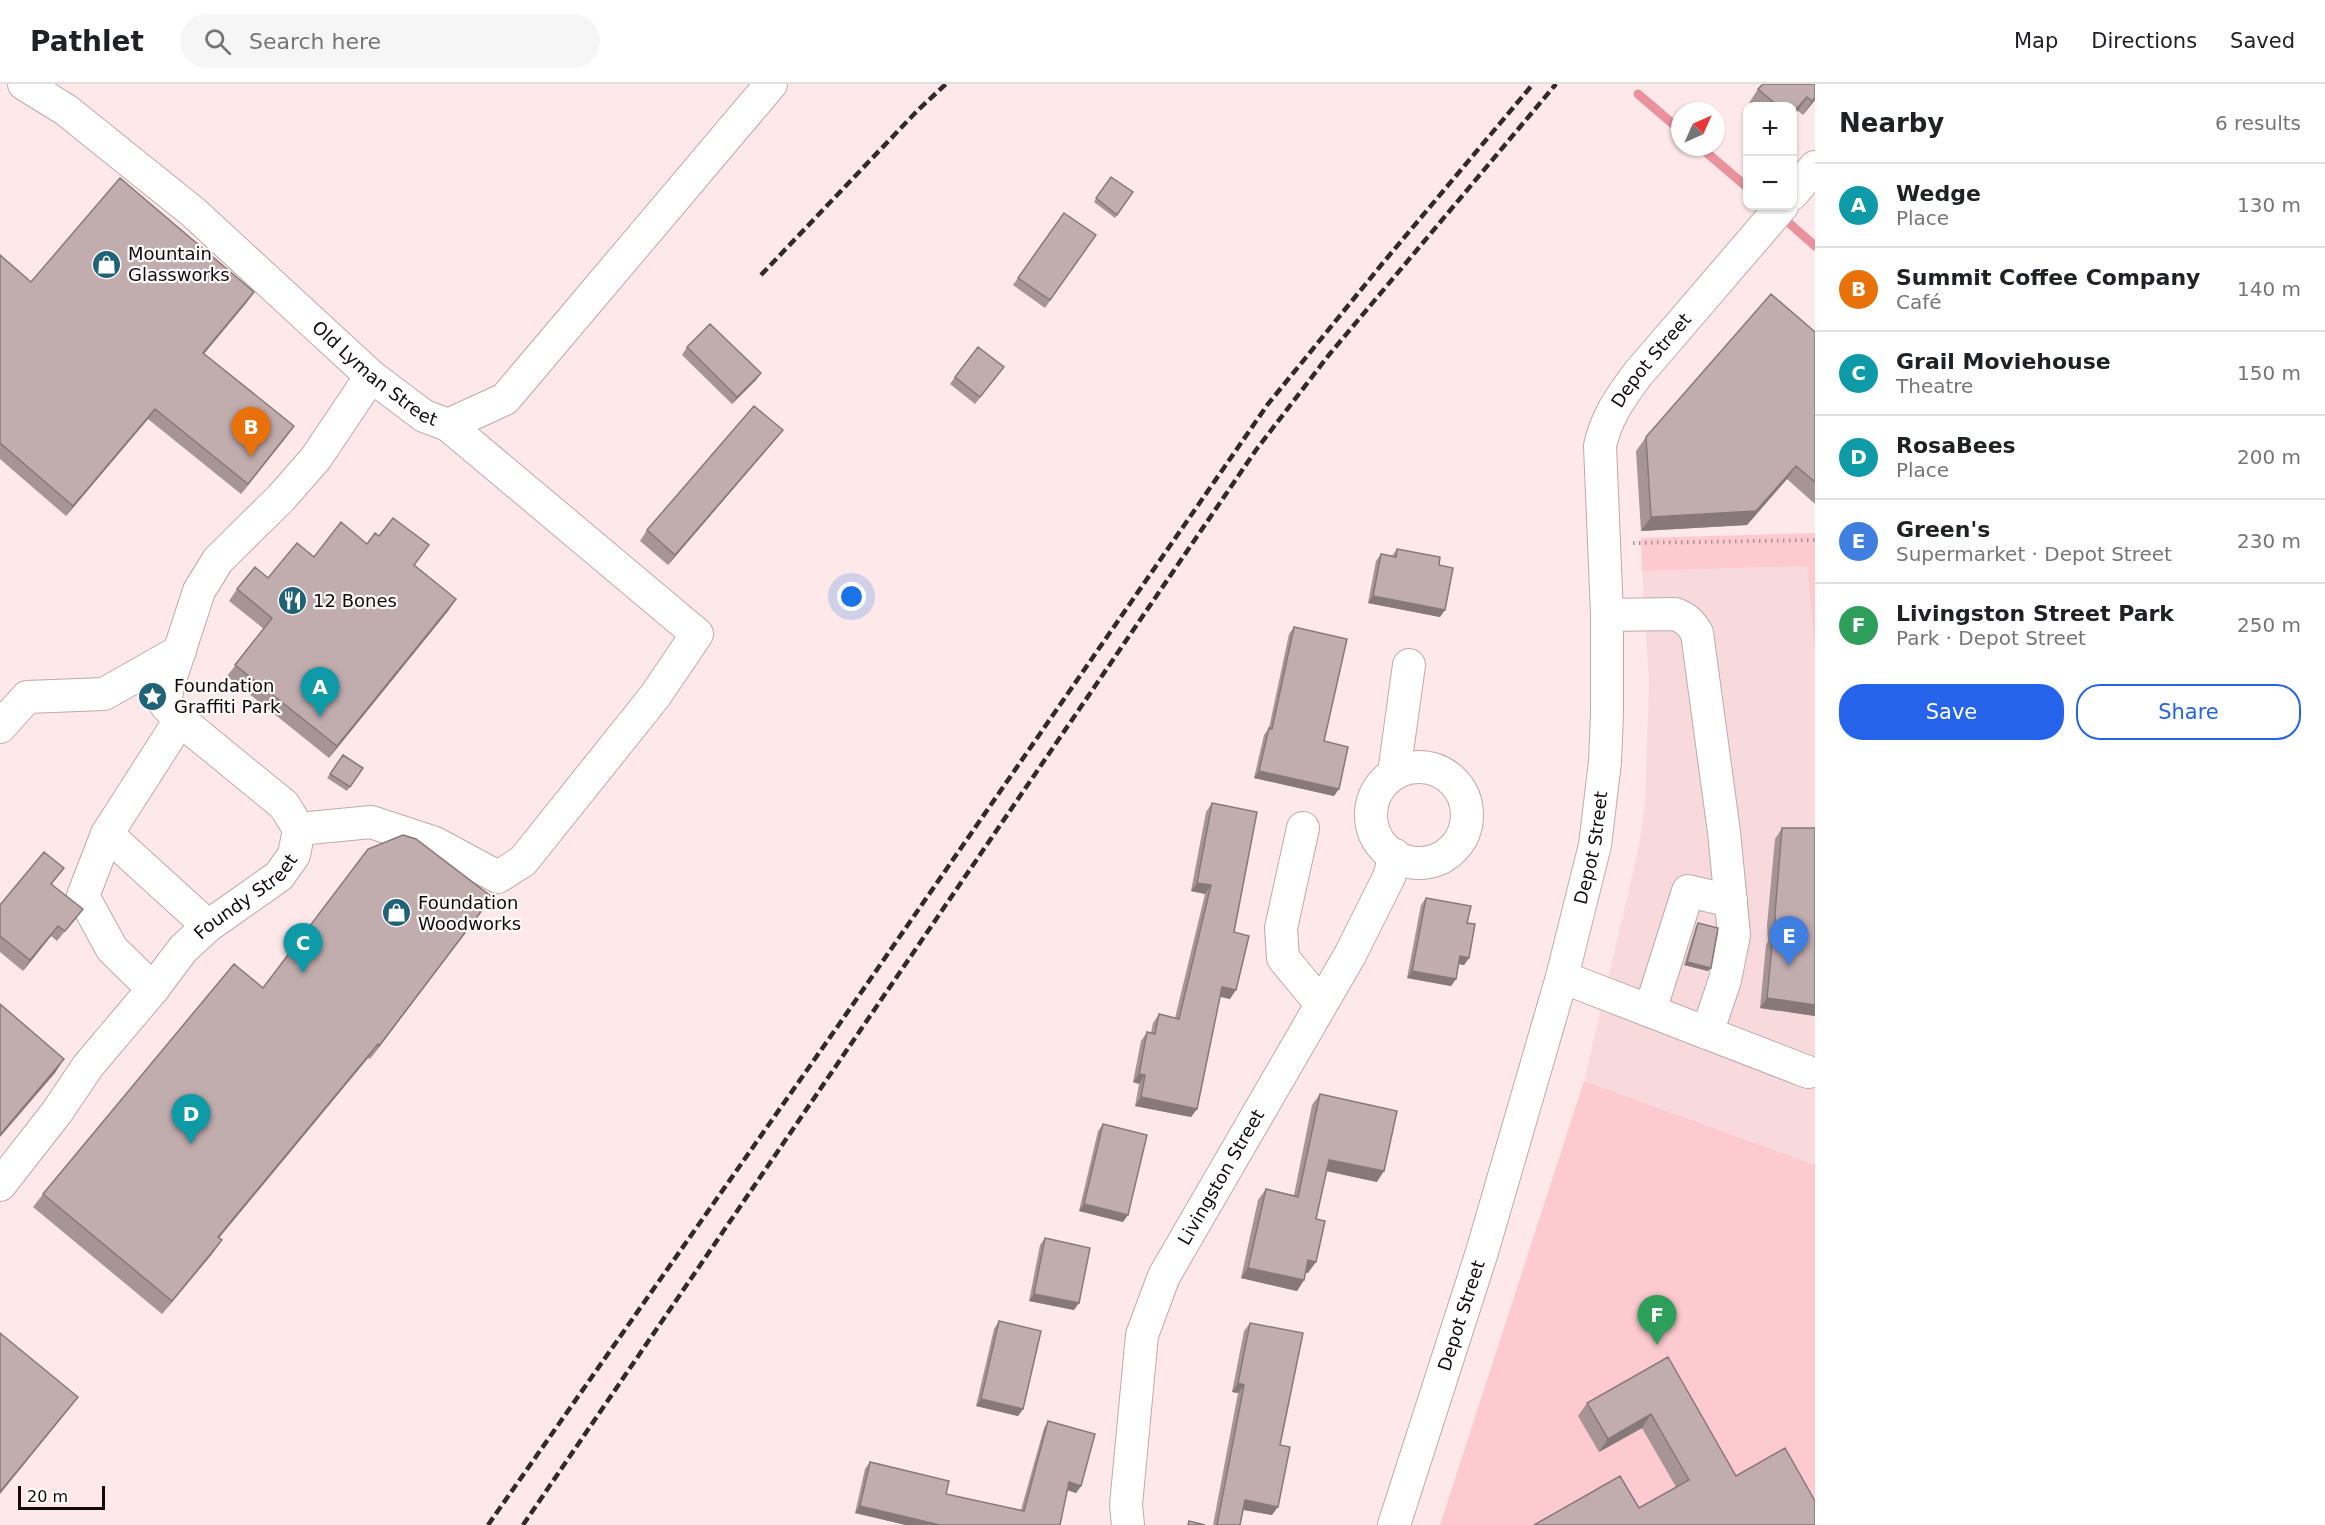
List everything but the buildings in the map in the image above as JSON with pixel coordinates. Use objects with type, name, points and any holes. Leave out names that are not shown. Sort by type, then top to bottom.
[{"type":"street","name":"Old Lyman Street","points":[[24,84],[66,110],[193,212],[371,376],[424,416],[448,425],[505,399],[771,84]]},
{"type":"street","name":"Depot Street","points":[[1405,1521],[1562,977],[1595,845],[1605,762],[1607,615],[1600,446],[1609,417],[1636,375],[1779,210]]},
{"type":"street","name":"Foundy Street","points":[[0,1185],[57,1112],[88,1066],[153,989],[183,949],[208,926],[279,876],[294,855],[299,830],[284,805],[180,720],[166,705],[167,689],[199,591],[218,560],[281,498],[316,458],[371,376]]},
{"type":"street","points":[[299,830],[371,822],[435,843],[498,878],[523,861],[655,696],[697,634],[448,425]]},
{"type":"street","points":[[1607,615],[1675,614],[1692,623],[1697,633],[1724,832],[1734,935],[1731,960],[1707,1033]]},
{"type":"street","points":[[0,727],[27,697],[104,694],[180,651]]},
{"type":"street","points":[[1394,773],[1409,665]]},
{"type":"street","points":[[153,989],[112,949],[83,896],[107,834],[180,720]]},
{"type":"street","points":[[1414,766],[1436,770],[1454,782],[1465,800],[1467,821],[1459,841],[1443,856],[1423,863],[1402,860],[1384,848],[1373,829],[1371,808],[1378,788],[1394,773],[1414,766]]},
{"type":"street","points":[[1303,828],[1281,928],[1283,958],[1321,1004]]},
{"type":"street","points":[[107,834],[208,926]]},
{"type":"street","name":"Livingston Street","points":[[1128,1525],[1126,1505],[1142,1335],[1164,1276],[1350,955],[1389,877],[1395,855]]},
{"type":"street","points":[[1650,1011],[1688,891],[1731,901]]},
{"type":"street","points":[[1562,977],[1808,1072]]},
{"type":"path","points":[[1636,543],[1815,540]]},
{"type":"shaded area","points":[[1815,533],[1815,651],[1807,566],[1642,571],[1641,538]]},
{"type":"shaded area","points":[[1807,566],[1815,651],[1815,1165],[1584,1081],[1639,846],[1645,802],[1649,683],[1642,571]]},
{"type":"shaded area","points":[[1584,1081],[1815,1165],[1815,1525],[1440,1525]]},
{"type":"waterway","points":[[1638,94],[1671,122]]},
{"type":"waterway","points":[[1711,156],[1743,184]]},
{"type":"waterway","points":[[1781,216],[1815,246]]},
{"type":"railway","points":[[761,275],[918,110],[946,84]]},
{"type":"railway","points":[[488,1525],[840,1023],[1268,404],[1533,84]]},
{"type":"railway","points":[[523,1525],[1256,450],[1328,356],[1556,84]]},
{"type":"place","name":"Mountain Glassworks","points":[[107,264]]},
{"type":"place","name":"Summit Coffee Company","points":[[251,457]]},
{"type":"place","name":"12 Bones","points":[[292,601]]},
{"type":"place","name":"Foundation Graffiti Park","points":[[153,696]]},
{"type":"place","name":"Wedge","points":[[320,717]]},
{"type":"place","name":"Foundation Woodworks","points":[[397,913]]},
{"type":"place","name":"Green's","points":[[1789,966]]},
{"type":"place","name":"Grail Moviehouse","points":[[303,973]]},
{"type":"place","name":"RosaBees","points":[[191,1144]]},
{"type":"place","name":"Livingston Street Park","points":[[1657,1345]]}]
